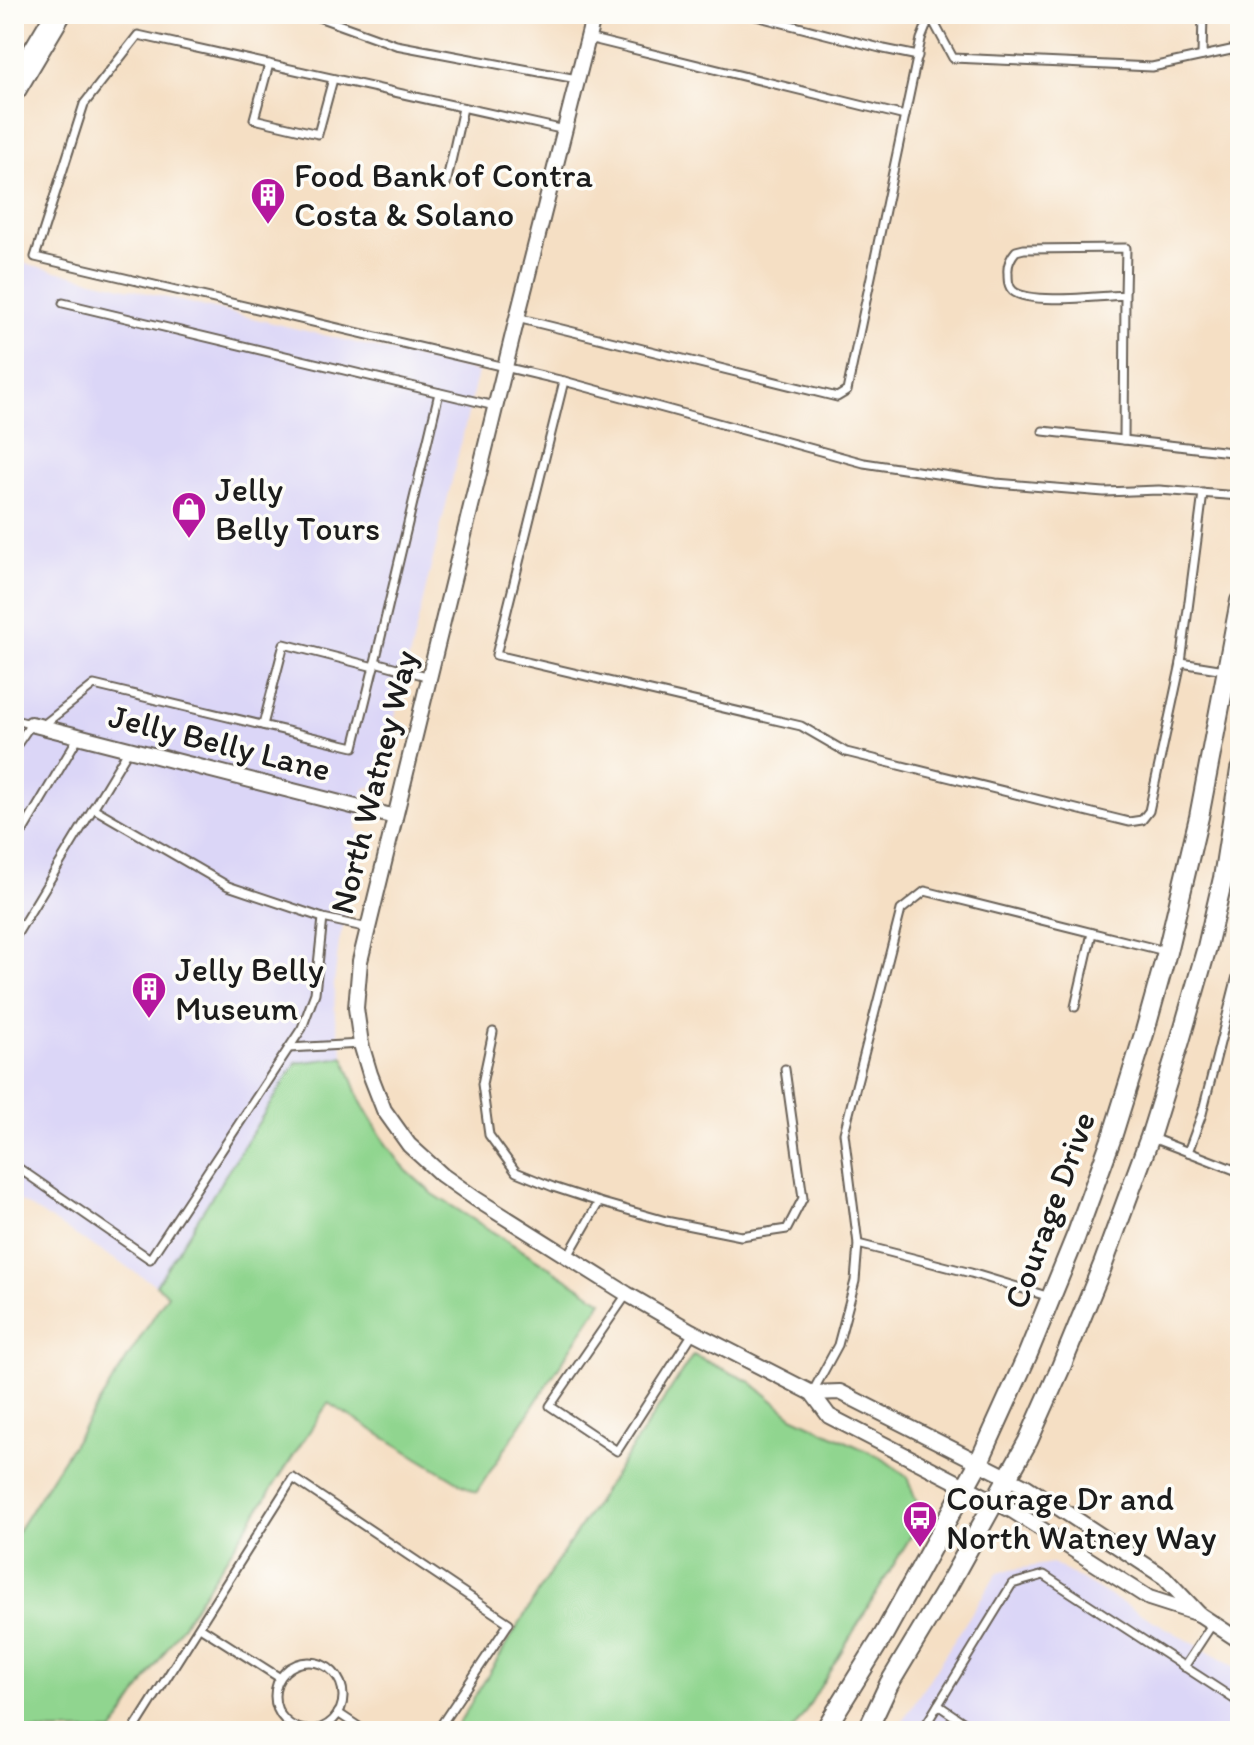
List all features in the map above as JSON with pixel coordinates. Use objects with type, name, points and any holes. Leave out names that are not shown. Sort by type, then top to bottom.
[{"type":"highway","points":[[14,88],[58,14]]},
{"type":"street","name":"North Watney Way","points":[[594,14],[360,961],[356,1008],[361,1044],[370,1074],[384,1110],[409,1145],[442,1175],[627,1294],[812,1393],[829,1416],[1013,1511],[1149,1598],[1199,1614]]},
{"type":"street","name":"Courage Drive","points":[[824,1731],[884,1634],[979,1462],[1052,1298],[1112,1137],[1167,952],[1234,671],[1240,601]]},
{"type":"street","name":"Jelly Belly Lane","points":[[36,726],[395,817]]},
{"type":"street","name":"Courage Drive","points":[[868,1731],[889,1684],[949,1584],[1028,1441],[1102,1267],[1150,1137],[1207,947],[1223,878],[1240,770]]},
{"type":"street","name":"North Watney Way","points":[[812,1393],[840,1392],[1027,1487],[1164,1577],[1199,1614]]},
{"type":"street","points":[[1199,1614],[1240,1641]]},
{"type":"lane","points":[[310,14],[396,45],[577,79]]},
{"type":"lane","points":[[748,14],[918,56]]},
{"type":"lane","points":[[1202,56],[1203,14]]},
{"type":"lane","points":[[517,318],[837,397],[847,391],[921,39],[931,16]]},
{"type":"lane","points":[[931,16],[953,58],[1152,67],[1240,48]]},
{"type":"lane","points":[[565,130],[138,35],[84,104],[35,257],[506,366],[864,463],[996,483],[1104,492],[1159,490],[1240,496]]},
{"type":"lane","points":[[588,38],[905,116]]},
{"type":"lane","points":[[269,64],[254,119],[318,134],[333,79]]},
{"type":"lane","points":[[446,184],[463,108]]},
{"type":"lane","points":[[1124,440],[1126,248],[1024,249],[1016,251],[1008,264],[1009,286],[1015,293],[1025,296],[1059,299],[1125,295]]},
{"type":"lane","points":[[63,303],[495,406]]},
{"type":"lane","points":[[564,381],[496,655],[801,726],[846,752],[1129,822],[1142,820],[1149,811],[1181,663],[1203,493]]},
{"type":"lane","points":[[14,749],[36,726],[94,685],[354,747],[439,393]]},
{"type":"lane","points":[[1043,431],[1240,453]]},
{"type":"lane","points":[[263,725],[284,644],[430,677]]},
{"type":"lane","points":[[1181,663],[1234,671]]},
{"type":"lane","points":[[14,720],[36,726]]},
{"type":"lane","points":[[14,846],[79,736]]},
{"type":"lane","points":[[14,939],[129,749]]},
{"type":"lane","points":[[93,808],[228,886],[323,918],[368,928]]},
{"type":"lane","points":[[812,1393],[838,1345],[855,1281],[858,1244],[844,1133],[901,910],[925,891],[1167,952]]},
{"type":"lane","points":[[14,1165],[150,1259],[302,1028],[315,993],[323,918]]},
{"type":"lane","points":[[1075,1007],[1092,933]]},
{"type":"lane","points":[[1188,1152],[1202,1114],[1240,964]]},
{"type":"lane","points":[[493,1032],[482,1084],[489,1135],[516,1172],[599,1202],[666,1221],[741,1236],[787,1229],[803,1198],[785,1069]]},
{"type":"lane","points":[[289,1048],[361,1044]]},
{"type":"lane","points":[[1150,1137],[1240,1172]]},
{"type":"lane","points":[[568,1256],[599,1202]]},
{"type":"lane","points":[[858,1244],[1052,1298]]},
{"type":"lane","points":[[627,1294],[550,1406],[617,1451],[694,1332]]},
{"type":"lane","points":[[133,1731],[293,1478],[509,1623],[437,1731]]},
{"type":"lane","points":[[922,1731],[1012,1584],[1044,1575],[1240,1703]]},
{"type":"lane","points":[[1184,1667],[1213,1623]]},
{"type":"lane","points":[[200,1627],[280,1678]]},
{"type":"lane","points":[[301,1662],[327,1666],[337,1675],[342,1687],[343,1700],[338,1713],[330,1723],[317,1729],[304,1730],[290,1724],[281,1716],[276,1704],[275,1690],[280,1678],[289,1668],[301,1662]]},
{"type":"lane","points":[[938,1705],[976,1731]]},
{"type":"lane","points":[[338,1713],[365,1731]]},
{"type":"shaded area","points":[[14,261],[478,372],[379,783],[365,789],[357,829],[366,841],[339,942],[334,984],[335,1018],[344,1057],[296,1064],[156,1285],[14,1197]]},
{"type":"shaded area","points":[[1052,1563],[1240,1670],[1240,1731],[896,1731],[998,1572]]},
{"type":"green space","points":[[344,1057],[361,1102],[386,1144],[407,1171],[433,1194],[602,1301],[476,1493],[328,1403],[113,1731],[14,1731],[14,1537],[168,1294],[156,1285],[296,1063]]},
{"type":"green space","points":[[693,1355],[751,1382],[792,1416],[882,1458],[907,1477],[920,1510],[914,1531],[802,1717],[792,1731],[454,1731],[555,1565]]},
{"type":"place","name":"Food Bank of Contra Costa & Solano","points":[[268,226]]},
{"type":"place","name":"Jelly Belly Tours","points":[[189,540]]},
{"type":"place","name":"Jelly Belly Museum","points":[[149,1020]]},
{"type":"place","name":"Courage Dr and North Watney Way","points":[[920,1549]]}]
